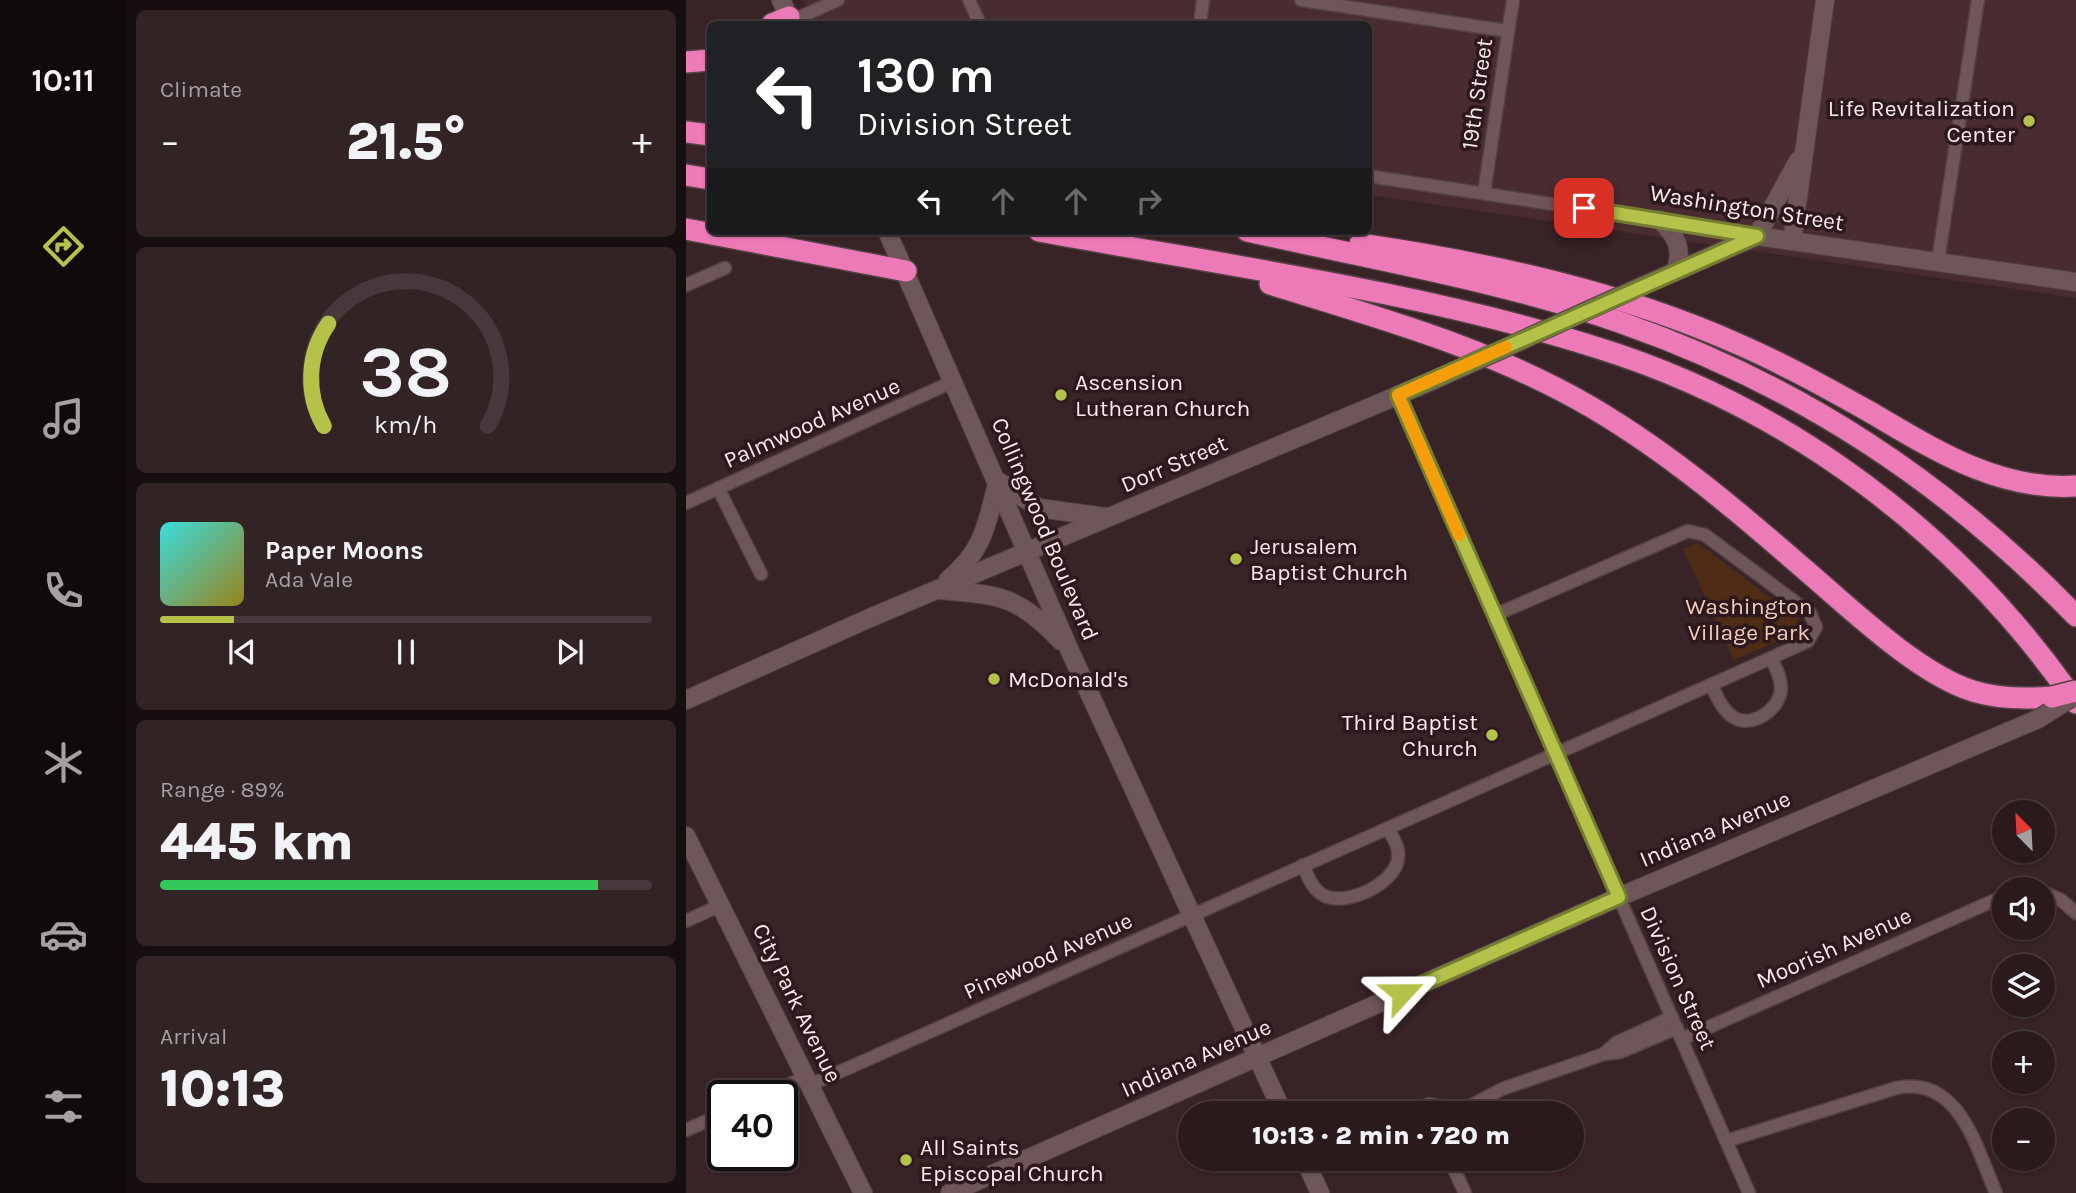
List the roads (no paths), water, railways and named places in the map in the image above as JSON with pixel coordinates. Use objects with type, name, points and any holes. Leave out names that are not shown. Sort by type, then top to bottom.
[{"type":"highway","points":[[687,62],[707,53]]},
{"type":"highway","points":[[687,62],[707,60]]},
{"type":"highway","points":[[686,132],[707,135]]},
{"type":"highway","points":[[686,175],[707,178]]},
{"type":"highway","points":[[686,229],[707,233]]},
{"type":"highway","points":[[717,235],[906,271]]},
{"type":"highway","points":[[1060,235],[1299,278],[1477,316],[1597,347],[1677,377],[1779,428],[1845,470],[1937,541],[2021,629],[2076,704]]},
{"type":"highway","points":[[1264,235],[1543,300],[1622,323],[1728,365],[1850,429],[1939,491],[1995,537],[2076,616]]},
{"type":"highway","points":[[1303,235],[1403,250],[1511,272],[1640,305],[1740,344],[1979,471],[2034,486],[2076,486]]},
{"type":"highway","points":[[1188,259],[1440,338],[1556,388],[1629,429],[1670,457],[1870,625],[1948,679],[1987,695],[2016,698],[2076,693]]},
{"type":"main road","points":[[1792,241],[1825,0]]},
{"type":"main road","points":[[1757,236],[1803,157]]},
{"type":"main road","points":[[1660,220],[1676,238],[1679,259],[1675,272]]},
{"type":"main road","name":"Collingwood Boulevard","points":[[889,235],[1069,649],[1277,1101]]},
{"type":"main road","name":"Washington Street","points":[[1757,236],[2076,282]]},
{"type":"main road","name":"Dorr Street","points":[[686,700],[937,589],[1432,381],[1757,236]]},
{"type":"main road","points":[[937,589],[964,566],[981,543],[998,481],[1039,508],[1087,517],[1112,517]]},
{"type":"main road","points":[[937,589],[1002,596],[1018,603],[1069,649]]},
{"type":"main road","name":"Indiana Avenue","points":[[950,1193],[1619,897],[2038,719],[2076,693]]},
{"type":"main road","name":"City Park Avenue","points":[[686,836],[863,1193]]},
{"type":"main road","points":[[1310,1171],[1321,1193]]},
{"type":"street","points":[[785,18],[838,0]]},
{"type":"street","points":[[969,0],[979,21]]},
{"type":"street","points":[[1200,21],[1203,0]]},
{"type":"street","points":[[1301,0],[1508,31]]},
{"type":"street","name":"19th Street","points":[[1484,193],[1513,0]]},
{"type":"street","points":[[1938,261],[1978,0]]},
{"type":"street","name":"Washington Street","points":[[1372,177],[1757,236]]},
{"type":"street","points":[[686,285],[724,268]]},
{"type":"street","name":"Palmwood Avenue","points":[[686,503],[954,381]]},
{"type":"street","name":"Division Street","points":[[1398,395],[1749,1193]]},
{"type":"street","points":[[719,488],[761,574]]},
{"type":"street","name":"Pinewood Avenue","points":[[798,1084],[1192,915],[1771,658],[1808,641],[1813,635],[1815,621],[1810,613],[1705,535],[1688,531],[1495,615]]},
{"type":"street","points":[[1711,685],[1725,710],[1735,719],[1753,720],[1762,716],[1771,711],[1780,696],[1779,678],[1771,658]]},
{"type":"street","points":[[1303,865],[1312,885],[1323,895],[1343,898],[1360,892],[1387,878],[1396,867],[1398,852],[1388,828]]},
{"type":"street","points":[[2055,897],[2076,913]]},
{"type":"street","name":"Moorish Avenue","points":[[1478,1101],[1502,1089],[1564,1070],[1604,1054],[1616,1043],[1677,1028],[1992,901]]},
{"type":"street","points":[[686,921],[721,905]]},
{"type":"street","points":[[1726,1141],[1896,1088],[1913,1086],[1932,1090],[1959,1111],[1996,1193]]},
{"type":"street","points":[[686,1130],[707,1121]]},
{"type":"street","points":[[1455,1171],[1465,1193]]},
{"type":"place","name":"Life Revitalization Center","points":[[2029,121]]},
{"type":"place","name":"Ascension Lutheran Church","points":[[1061,395]]},
{"type":"place","name":"Jerusalem Baptist Church","points":[[1236,559]]},
{"type":"place","name":"McDonald's","points":[[994,679]]},
{"type":"place","name":"Third Baptist Church","points":[[1492,735]]},
{"type":"place","name":"All Saints Episcopal Church","points":[[906,1160]]},
{"type":"park label","name":"Washington Village Park","points":[[1749,619]]}]
